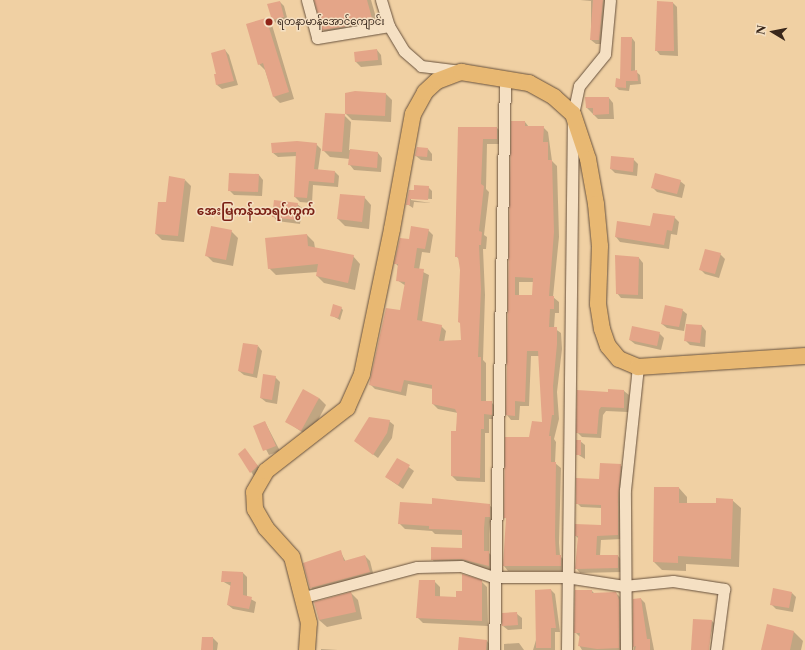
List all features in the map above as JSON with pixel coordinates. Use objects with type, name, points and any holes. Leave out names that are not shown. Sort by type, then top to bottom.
[{"type":"highway","points":[[307,650],[309,623],[304,597],[292,557],[266,528],[255,509],[254,492],[266,471],[347,408],[362,374],[392,229],[413,114],[425,92],[437,81],[461,72],[529,83],[554,97],[573,114],[588,159],[596,204],[600,246],[598,304],[602,329],[608,346],[619,359],[638,367],[805,356]]},
{"type":"street","points":[[307,0],[317,38],[389,26]]},
{"type":"street","points":[[381,0],[389,26],[404,51],[421,66],[461,72]]},
{"type":"street","points":[[567,650],[566,577],[573,114],[579,86],[605,54],[610,0]]},
{"type":"street","points":[[494,650],[494,577],[505,78]]},
{"type":"street","points":[[626,650],[624,586],[625,490],[638,367]]},
{"type":"street","points":[[304,597],[417,568],[461,566],[494,577],[566,577],[624,586],[673,581],[724,589],[716,650]]},
{"type":"building","points":[[314,0],[367,0],[373,22],[322,30]]},
{"type":"building","points":[[593,0],[603,0],[599,40],[590,40]]},
{"type":"building","points":[[280,1],[284,17],[272,20],[267,4]]},
{"type":"building","points":[[657,1],[673,2],[674,51],[655,51]]},
{"type":"building","points":[[266,18],[289,92],[273,97],[263,63],[258,65],[246,24]]},
{"type":"building","points":[[621,37],[632,37],[631,71],[637,70],[638,81],[626,81],[626,88],[615,87],[616,78],[620,79]]},
{"type":"building","points":[[225,49],[234,81],[216,85],[214,74],[216,74],[211,53]]},
{"type":"building","points":[[377,49],[378,60],[355,62],[354,52]]},
{"type":"building","points":[[355,91],[386,93],[385,116],[345,114],[345,93]]},
{"type":"building","points":[[585,97],[609,97],[609,114],[593,115],[593,108],[586,108]]},
{"type":"building","points":[[325,113],[345,114],[342,152],[322,151]]},
{"type":"building","points":[[511,121],[525,121],[525,126],[544,126],[543,142],[548,142],[548,160],[552,160],[554,232],[549,296],[554,296],[554,309],[550,309],[549,327],[557,327],[557,344],[553,386],[554,415],[552,415],[549,436],[551,436],[551,462],[556,462],[555,537],[556,555],[561,555],[561,566],[503,566],[506,518],[504,518],[505,437],[529,437],[532,421],[542,422],[538,351],[527,351],[525,402],[515,401],[515,416],[506,415]],"holes":[[[515,277],[533,278],[532,295],[515,295]]]},
{"type":"building","points":[[458,127],[497,127],[497,139],[483,139],[481,184],[484,186],[479,231],[482,232],[481,245],[479,245],[481,289],[478,357],[481,357],[481,401],[492,401],[492,415],[484,414],[484,429],[481,429],[480,478],[451,476],[451,431],[456,431],[457,413],[455,409],[432,404],[432,385],[404,380],[401,392],[369,385],[386,308],[400,310],[405,282],[396,281],[398,264],[394,264],[400,238],[409,239],[411,226],[429,229],[425,249],[417,248],[414,268],[424,269],[417,320],[442,325],[439,341],[461,340],[460,323],[458,322],[460,270],[458,257],[455,257]]},
{"type":"building","points":[[297,141],[317,143],[314,169],[335,171],[334,183],[309,181],[307,198],[294,197],[296,152],[272,153],[271,143]]},
{"type":"building","points":[[417,147],[428,148],[427,157],[415,156]]},
{"type":"building","points":[[350,149],[378,152],[377,168],[348,165]]},
{"type":"building","points":[[611,156],[634,158],[633,172],[610,169]]},
{"type":"building","points":[[229,173],[259,174],[258,192],[228,191]]},
{"type":"building","points":[[655,173],[681,180],[677,194],[651,188]]},
{"type":"building","points":[[169,176],[185,179],[178,236],[155,234],[158,202],[166,202]]},
{"type":"building","points":[[414,185],[429,186],[428,200],[410,199],[410,205],[406,205],[409,190],[414,190]]},
{"type":"building","points":[[340,194],[365,196],[362,222],[337,219]]},
{"type":"building","points":[[274,200],[298,203],[296,220],[272,217]]},
{"type":"building","points":[[653,213],[675,216],[672,231],[667,230],[664,245],[615,237],[617,221],[650,226]]},
{"type":"building","points":[[211,226],[232,230],[226,260],[205,256]]},
{"type":"building","points":[[307,234],[308,246],[354,255],[348,283],[316,276],[318,264],[268,269],[265,238]]},
{"type":"building","points":[[705,249],[721,253],[715,274],[699,270]]},
{"type":"building","points":[[615,255],[639,257],[638,295],[616,294]]},
{"type":"building","points":[[333,304],[342,307],[338,318],[330,316]]},
{"type":"building","points":[[665,305],[683,309],[679,327],[661,324]]},
{"type":"building","points":[[686,324],[702,325],[700,343],[684,341]]},
{"type":"building","points":[[632,326],[660,332],[657,346],[629,340]]},
{"type":"building","points":[[243,343],[258,345],[253,374],[238,371]]},
{"type":"building","points":[[263,374],[276,376],[272,400],[260,398]]},
{"type":"building","points":[[303,389],[319,398],[301,431],[285,422]]},
{"type":"building","points":[[608,389],[624,390],[624,408],[601,407],[599,410],[597,434],[576,433],[577,390],[608,392]]},
{"type":"building","points":[[369,417],[390,420],[387,433],[373,455],[354,441]]},
{"type":"building","points":[[265,421],[276,446],[263,451],[253,426]]},
{"type":"building","points":[[576,440],[581,440],[581,455],[576,455]]},
{"type":"building","points":[[245,448],[258,466],[250,473],[238,454]]},
{"type":"building","points":[[397,458],[410,465],[398,485],[385,477]]},
{"type":"building","points":[[600,463],[621,464],[618,498],[618,535],[597,536],[596,555],[618,555],[618,568],[575,569],[578,536],[575,536],[575,524],[601,525],[601,505],[576,504],[576,478],[599,479]]},
{"type":"building","points":[[654,487],[679,487],[679,503],[716,503],[716,498],[733,499],[731,559],[678,556],[678,563],[653,562]]},
{"type":"building","points":[[432,498],[490,504],[490,517],[485,517],[484,528],[484,551],[489,551],[489,566],[461,559],[431,560],[431,547],[462,548],[462,530],[429,529],[429,526],[398,524],[400,502],[432,504]]},
{"type":"building","points":[[341,550],[344,561],[365,555],[370,572],[310,588],[303,563]]},
{"type":"building","points":[[222,571],[243,572],[243,595],[252,597],[249,609],[227,605],[231,582],[221,582]]},
{"type":"building","points":[[462,574],[482,580],[482,621],[416,618],[419,580],[435,580],[435,596],[456,597],[456,591],[462,591]]},
{"type":"building","points":[[773,588],[792,592],[789,608],[770,605]]},
{"type":"building","points":[[551,589],[556,628],[551,628],[551,648],[536,648],[535,590]]},
{"type":"building","points":[[575,590],[592,590],[592,593],[616,592],[619,600],[619,648],[597,649],[578,646],[580,633],[574,633]]},
{"type":"building","points":[[351,592],[356,612],[319,620],[314,602]]},
{"type":"building","points":[[641,598],[647,639],[650,639],[650,650],[635,650],[636,646],[633,647],[633,599]]},
{"type":"building","points":[[517,612],[518,625],[502,626],[502,613]]},
{"type":"building","points":[[693,619],[712,620],[709,650],[691,650]]},
{"type":"building","points":[[767,624],[794,631],[790,650],[761,650]]},
{"type":"building","points":[[202,637],[213,637],[213,650],[201,650]]},
{"type":"building","points":[[459,637],[487,640],[486,650],[458,650]]},
{"type":"place","name":"ရတနာမာန်အောင်ကျောင်း","points":[[269,22]]},
{"type":"district","name":"အေးမြကန်သာရပ်ကွက်","points":[[256,211]]}]
